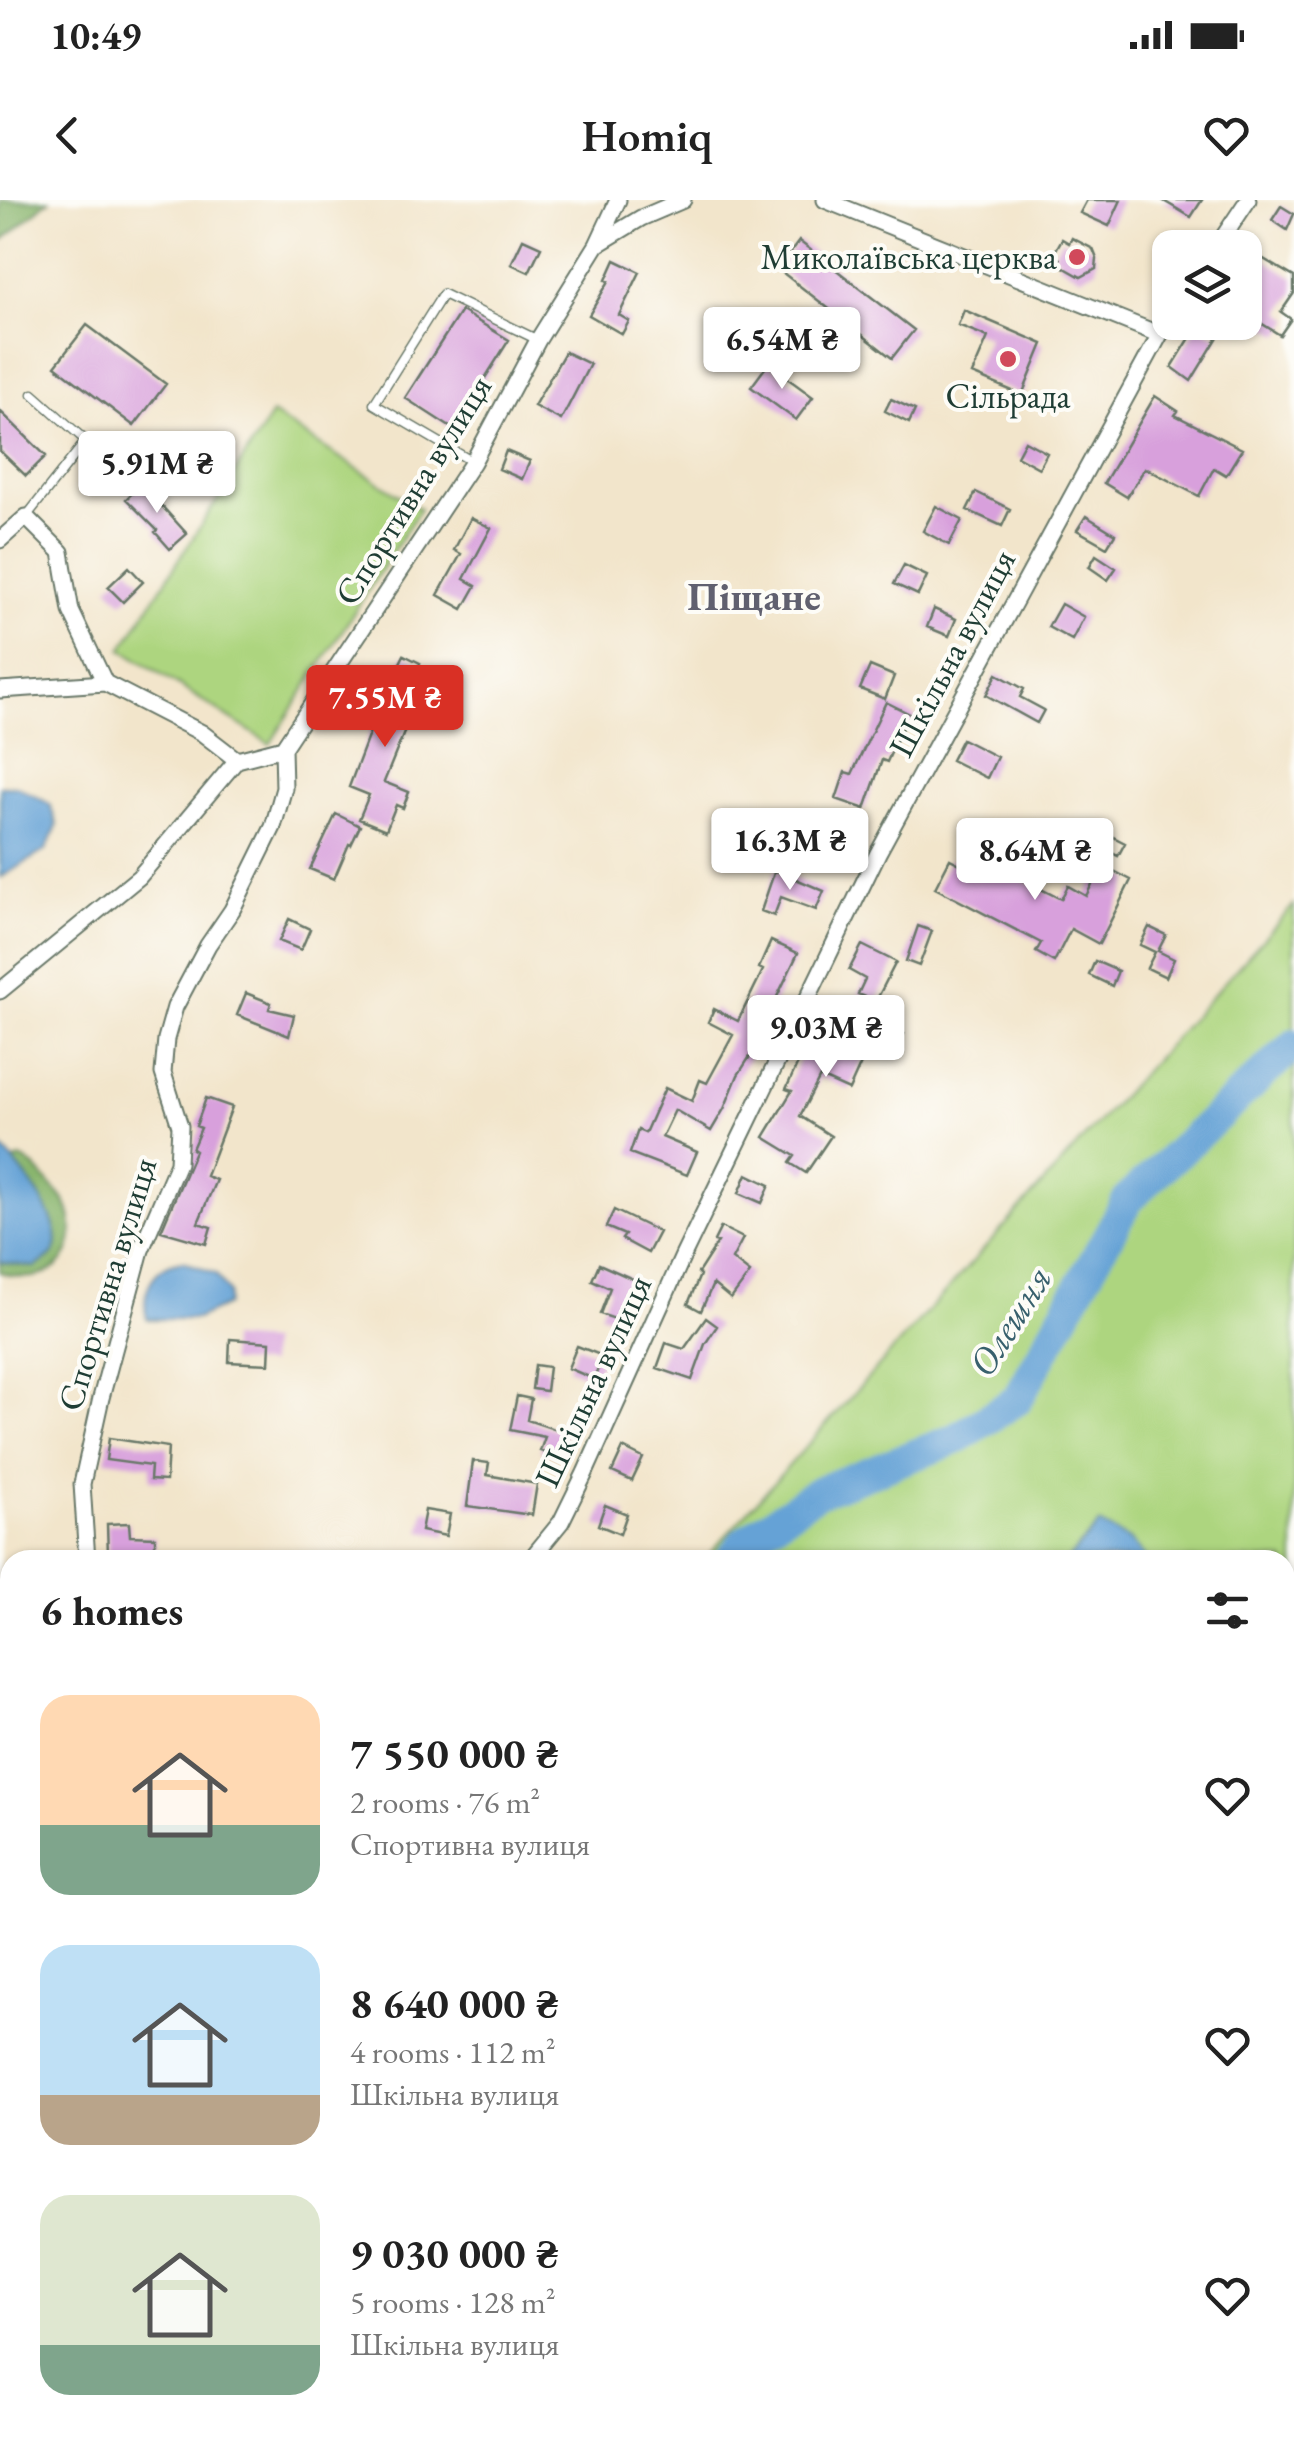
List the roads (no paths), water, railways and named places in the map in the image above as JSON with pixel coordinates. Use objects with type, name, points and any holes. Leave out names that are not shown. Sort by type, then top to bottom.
[{"type":"street","name":"Спортивна вулиця","points":[[85,1550],[82,1484],[98,1415],[142,1250],[178,1162],[180,1126],[164,1074],[166,1039],[175,1007],[232,910],[273,827],[284,788],[283,748],[473,462],[618,200]]},
{"type":"street","points":[[596,245],[641,218],[683,200]]},
{"type":"street","points":[[825,200],[1152,332]]},
{"type":"street","points":[[1228,230],[1248,200]]},
{"type":"street","name":"Шкільна вулиця","points":[[538,1550],[561,1522],[577,1490],[683,1256],[878,853],[1155,340]]},
{"type":"street","points":[[0,540],[26,517],[62,552],[71,611],[105,683]]},
{"type":"street","points":[[0,690],[105,683],[202,734],[237,760]]},
{"type":"street","points":[[0,991],[139,877],[237,760],[283,748]]},
{"type":"lane","points":[[473,462],[374,404],[443,294],[538,340]]},
{"type":"lane","points":[[26,517],[86,441],[33,394]]},
{"type":"water","points":[[0,786],[16,786],[50,804],[57,826],[46,850],[0,878]]},
{"type":"water","points":[[0,1146],[39,1196],[54,1227],[54,1252],[35,1267],[0,1262]]},
{"type":"water","points":[[183,1261],[216,1274],[229,1293],[227,1305],[196,1319],[147,1319],[145,1299],[151,1281],[164,1268]]},
{"type":"water","points":[[1099,1524],[1129,1540],[1138,1550],[1076,1550]]},
{"type":"waterway","name":"Олешня","points":[[738,1550],[745,1541],[818,1492],[956,1439],[1017,1400],[1129,1198],[1294,1045]]},
{"type":"place","name":"Миколаївська церква","points":[[1077,257]]},
{"type":"place","name":"Сільрада","points":[[1008,359]]},
{"type":"district","name":"Піщане","points":[[754,596]]}]
